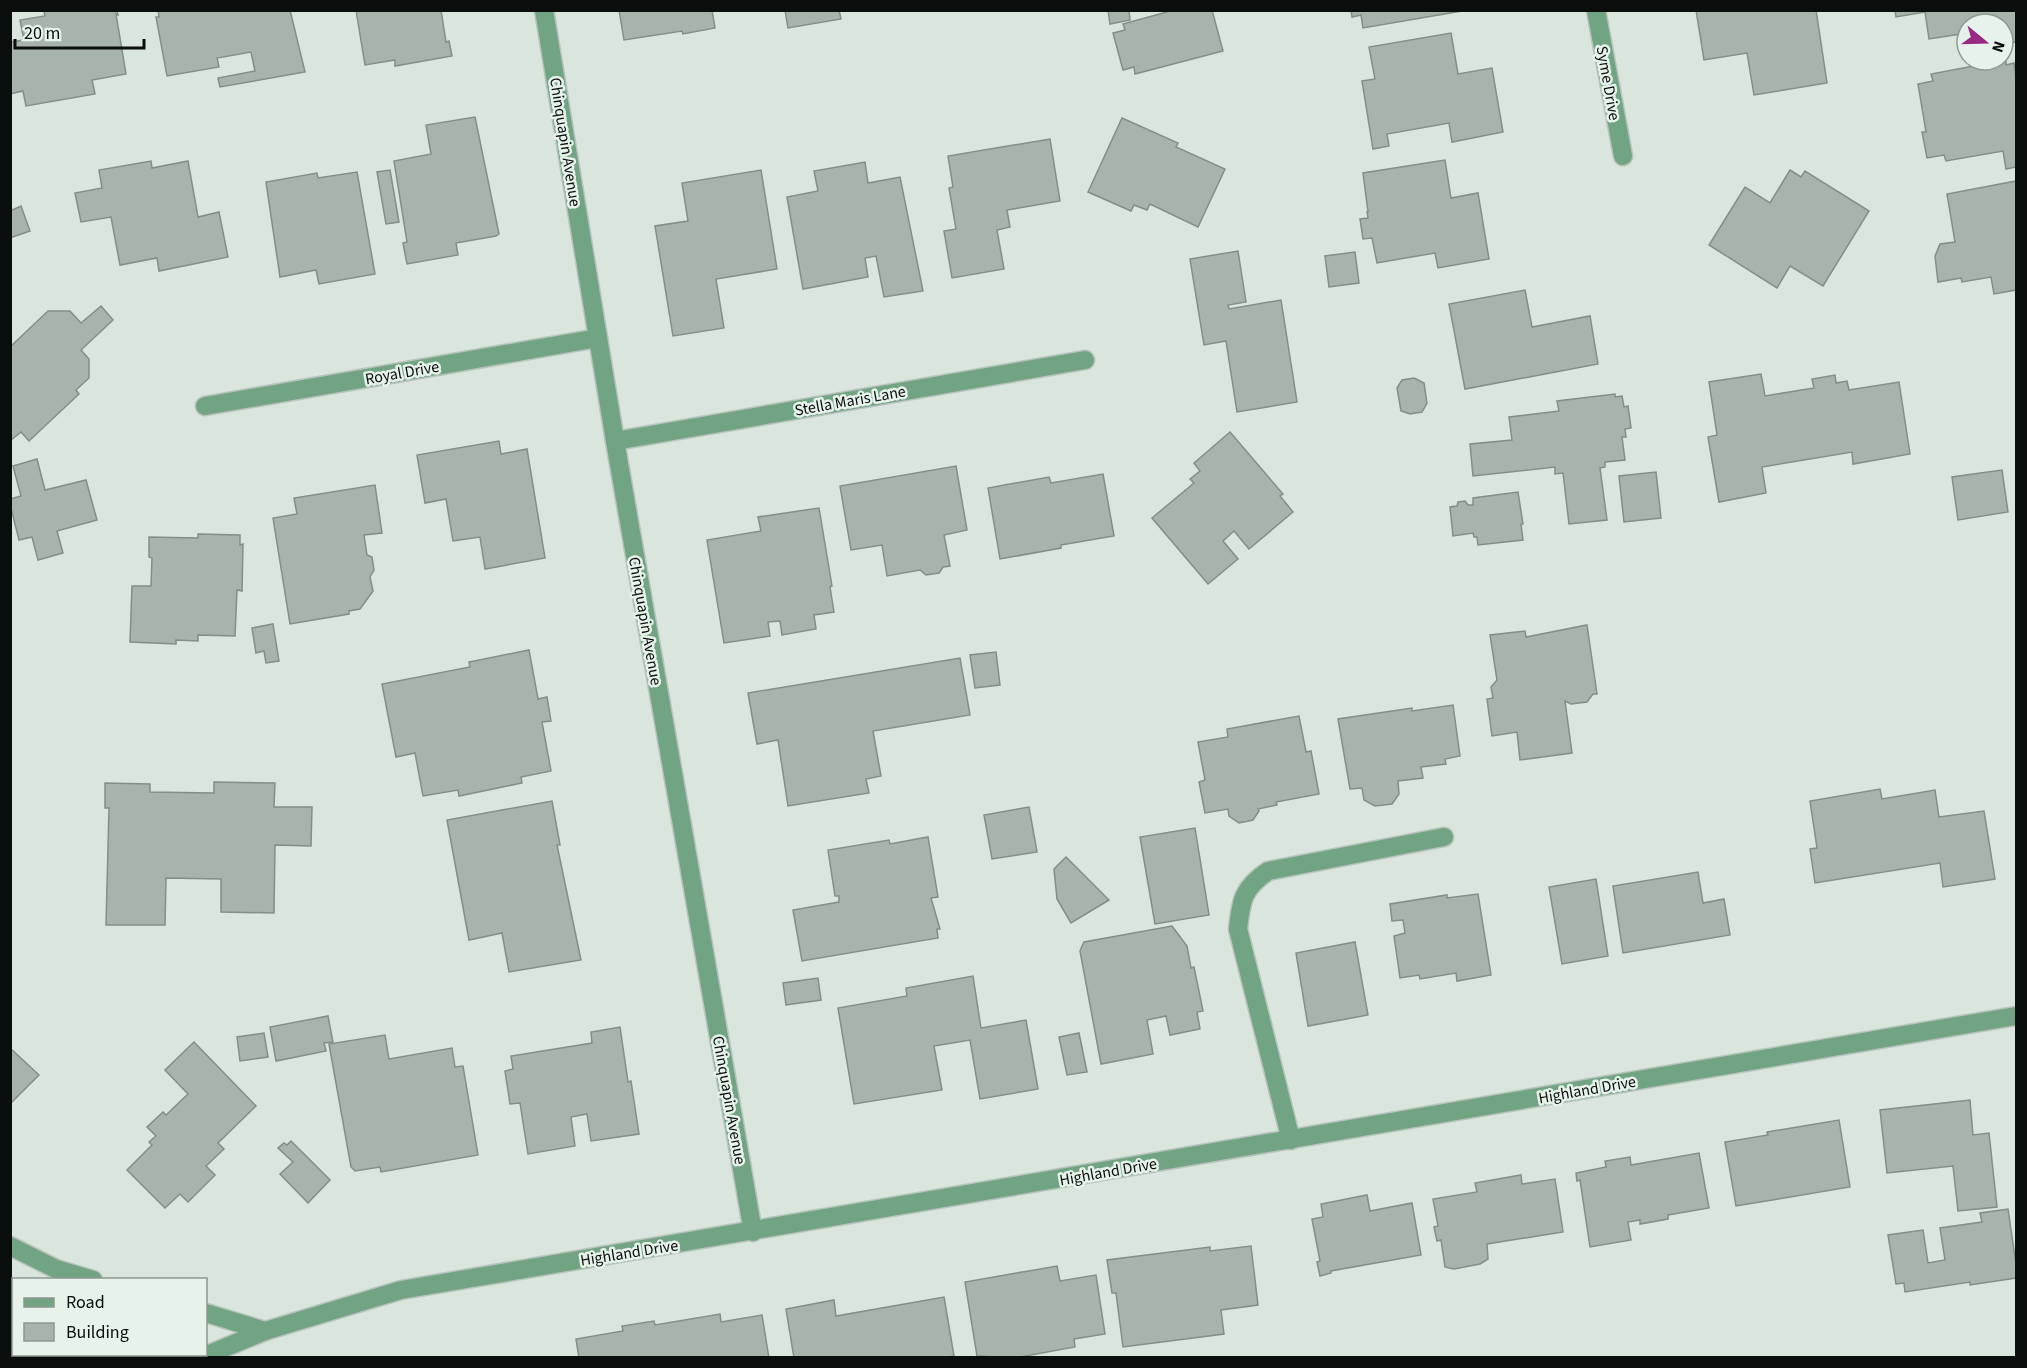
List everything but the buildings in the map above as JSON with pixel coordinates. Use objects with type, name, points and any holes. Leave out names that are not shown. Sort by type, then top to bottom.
[{"type":"street","name":"Chinquapin Avenue","points":[[544,10],[615,441],[753,1232]]},
{"type":"street","name":"Syme Drive","points":[[1596,10],[1623,156]]},
{"type":"street","name":"Royal Drive","points":[[206,406],[598,338]]},
{"type":"street","name":"Stella Maris Lane","points":[[615,441],[1085,360]]},
{"type":"street","points":[[1291,1140],[1238,929],[1241,900],[1253,881],[1269,871],[1444,837]]},
{"type":"street","name":"Highland Drive","points":[[207,1355],[266,1331],[401,1290],[2016,1016]]},
{"type":"street","points":[[10,1246],[56,1269],[86,1278]]},
{"type":"street","points":[[207,1313],[266,1331]]}]
